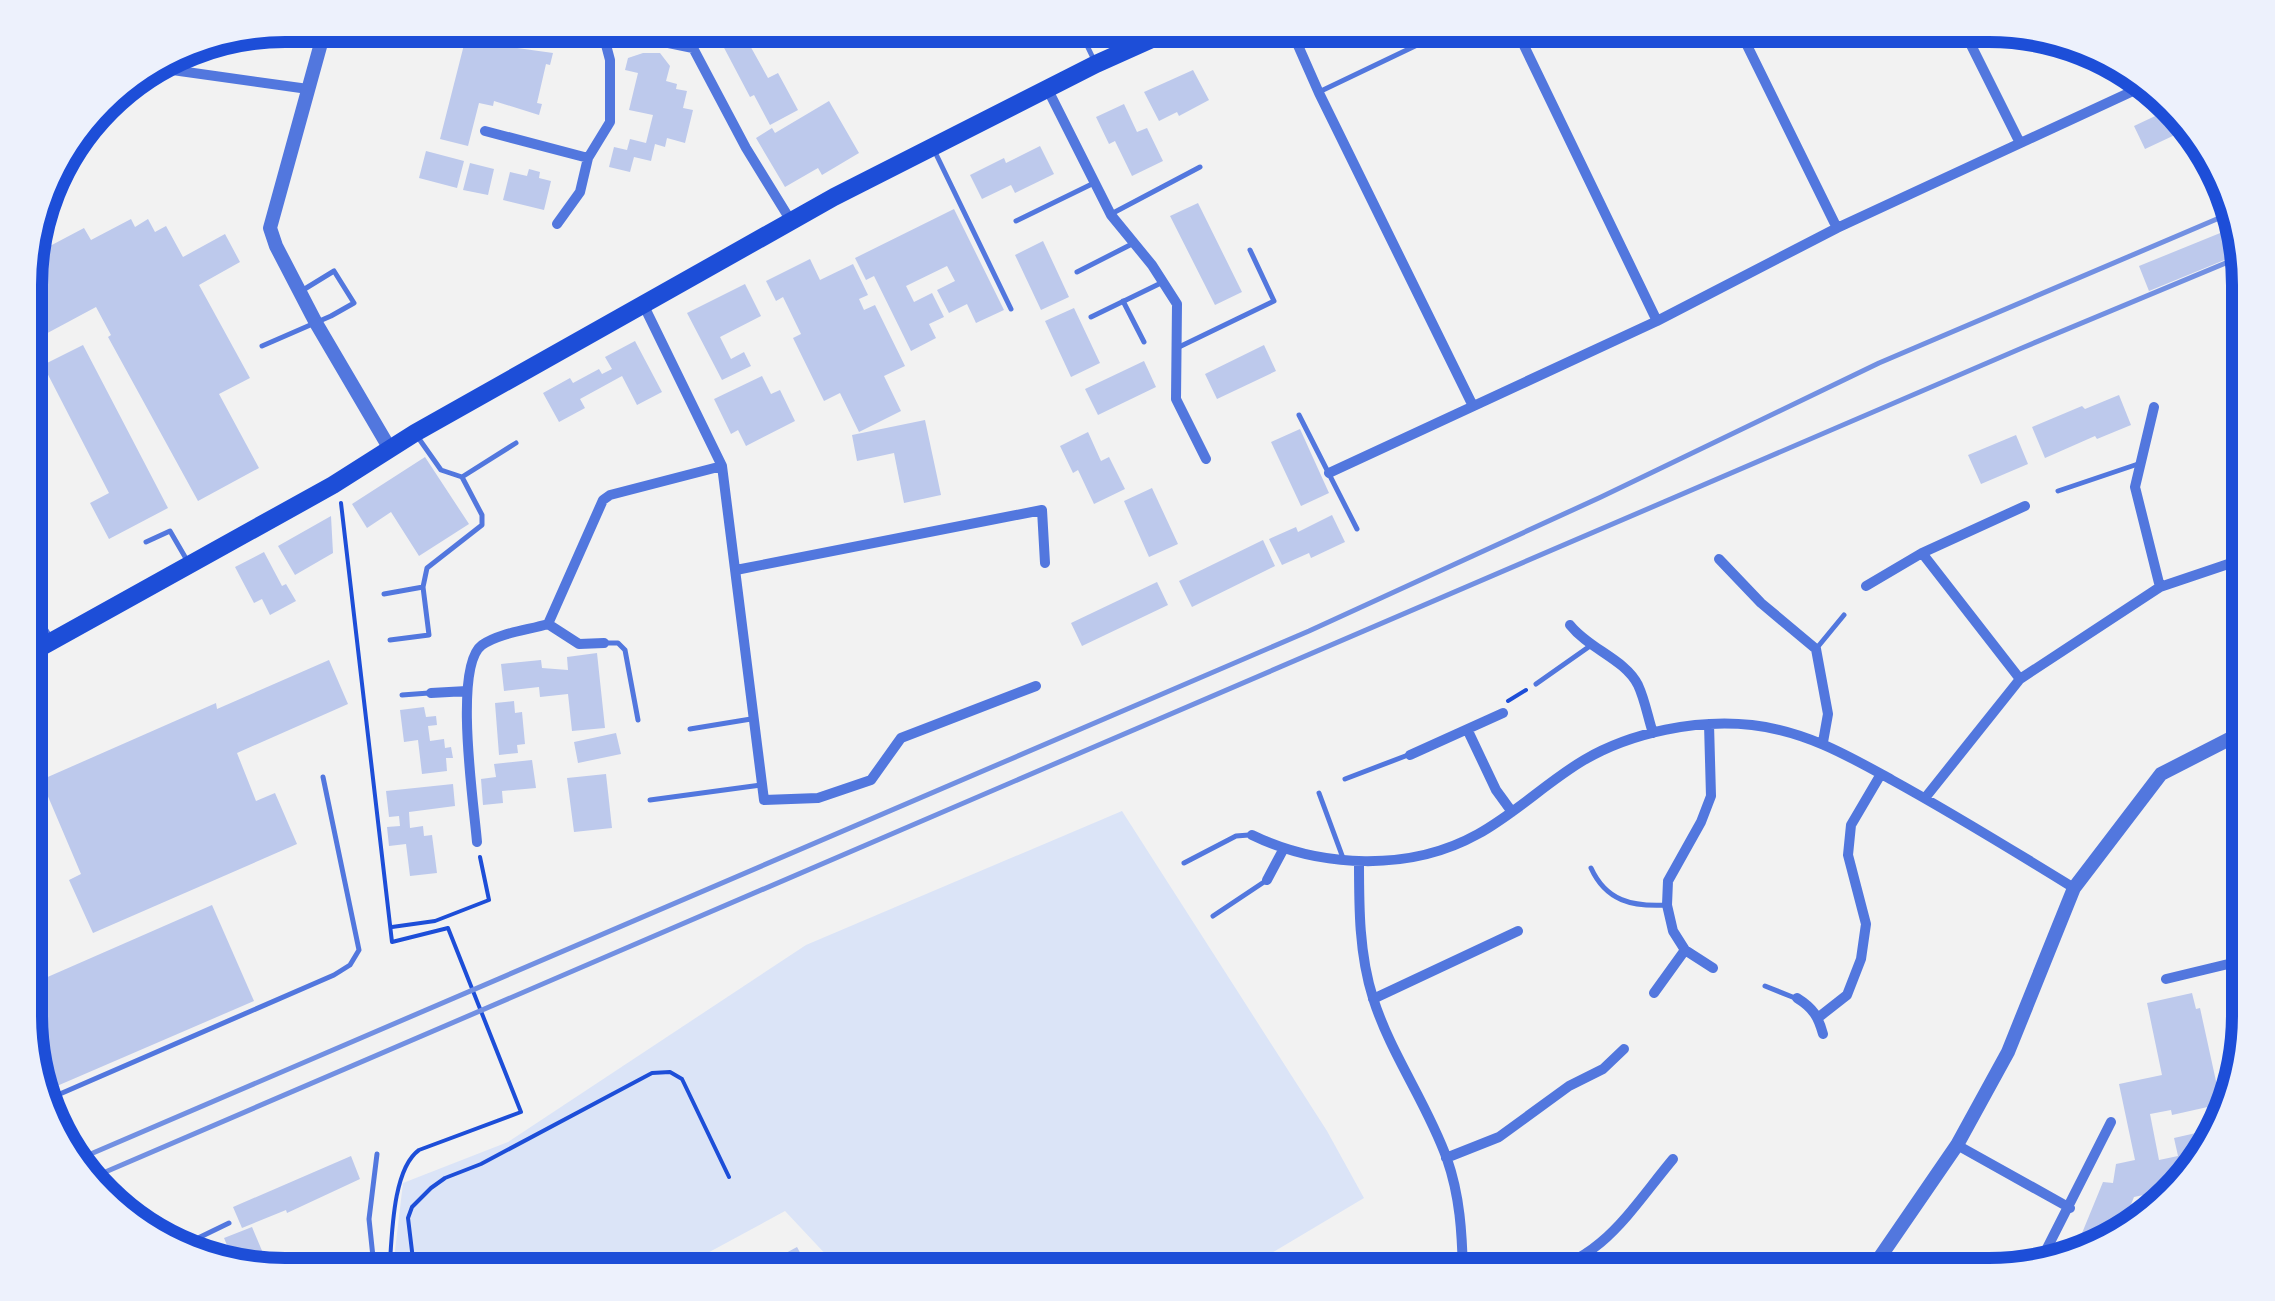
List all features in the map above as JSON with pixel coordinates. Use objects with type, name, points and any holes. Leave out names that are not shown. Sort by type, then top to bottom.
[{"type":"main road","points":[[42,647],[338,482],[415,433],[790,221],[1145,42]]},
{"type":"street","points":[[321,42],[270,228],[316,322],[390,449]]},
{"type":"street","points":[[557,224],[580,192],[588,158],[610,122],[610,60],[605,42]]},
{"type":"street","points":[[666,42],[693,48],[790,221]]},
{"type":"street","points":[[1296,42],[1472,406]]},
{"type":"street","points":[[1522,42],[1656,321]]},
{"type":"street","points":[[1746,42],[1837,228]]},
{"type":"street","points":[[1970,42],[2020,143]]},
{"type":"street","points":[[174,70],[308,90]]},
{"type":"street","points":[[1048,90],[1111,215],[1177,304],[1176,400],[1206,459]]},
{"type":"street","points":[[1329,473],[1656,321],[1837,228],[2134,91]]},
{"type":"street","points":[[485,131],[588,158]]},
{"type":"street","points":[[643,304],[722,466],[764,800],[818,798],[871,780],[901,738],[1036,686]]},
{"type":"street","points":[[2154,407],[2135,486],[2160,587]]},
{"type":"street","points":[[478,842],[466,692],[470,659],[481,645],[548,624],[603,500],[722,466]]},
{"type":"street","points":[[1866,586],[1922,554],[2025,506]]},
{"type":"street","points":[[736,570],[1042,510],[1045,562]]},
{"type":"street","points":[[1922,554],[2020,679]]},
{"type":"street","points":[[1719,559],[1761,603],[1816,649],[1828,714],[1823,742]]},
{"type":"street","points":[[1925,798],[2020,679],[2160,587],[2232,562]]},
{"type":"street","points":[[548,624],[579,644],[604,642]]},
{"type":"street","points":[[1570,625],[1590,646],[1617,662],[1637,682],[1652,733]]},
{"type":"street","points":[[431,693],[466,692]]},
{"type":"street","points":[[1410,755],[1503,713]]},
{"type":"street","points":[[1709,724],[1711,796],[1668,881],[1667,905],[1673,931],[1685,950],[1713,968]]},
{"type":"street","points":[[1252,835],[1284,850],[1344,861],[1432,851],[1475,836],[1585,760],[1652,733],[1709,724],[1751,725],[1823,742],[2074,888]]},
{"type":"street","points":[[1468,731],[1496,790],[1512,812]]},
{"type":"street","points":[[1879,1258],[1957,1145],[2008,1052],[2074,888],[2161,774],[2232,739]]},
{"type":"street","points":[[1819,1017],[1847,996],[1861,958],[1866,924],[1848,855],[1851,824],[1881,774]]},
{"type":"street","points":[[1267,880],[1284,850]]},
{"type":"street","points":[[1359,862],[1358,911],[1365,967],[1373,998],[1446,1158],[1461,1220],[1458,1258]]},
{"type":"street","points":[[1373,998],[1518,931]]},
{"type":"street","points":[[1654,993],[1685,950]]},
{"type":"street","points":[[2166,979],[2232,963]]},
{"type":"street","points":[[1796,998],[1819,1017],[1823,1034]]},
{"type":"street","points":[[1446,1158],[1499,1137],[1569,1086],[1603,1069],[1624,1050]]},
{"type":"street","points":[[2046,1252],[2111,1122]]},
{"type":"street","points":[[1957,1145],[2070,1208]]},
{"type":"street","points":[[1580,1258],[1600,1247],[1673,1160]]},
{"type":"lane","points":[[1085,42],[1096,64]]},
{"type":"lane","points":[[1318,92],[1422,42]]},
{"type":"lane","points":[[933,148],[1011,309]]},
{"type":"lane","points":[[1111,215],[1200,167]]},
{"type":"lane","points":[[1016,221],[1094,183]]},
{"type":"lane","points":[[1077,272],[1134,243]]},
{"type":"lane","points":[[1176,349],[1274,301],[1250,250]]},
{"type":"lane","points":[[262,346],[354,303],[334,271],[300,292]]},
{"type":"lane","points":[[1092,316],[1163,282]]},
{"type":"lane","points":[[1124,301],[1144,342]]},
{"type":"lane","points":[[1299,415],[1357,529]]},
{"type":"lane","points":[[390,640],[429,634],[424,576],[432,564],[482,525],[482,515],[462,477],[441,470],[415,433]]},
{"type":"lane","points":[[462,477],[516,443]]},
{"type":"lane","points":[[2058,491],[2140,463]]},
{"type":"lane","points":[[146,542],[170,532],[189,564]]},
{"type":"lane","points":[[384,594],[423,587]]},
{"type":"lane","points":[[1816,649],[1844,615]]},
{"type":"lane","points":[[42,622],[53,641]]},
{"type":"lane","points":[[604,642],[618,643],[625,650],[638,720]]},
{"type":"lane","points":[[1536,684],[1590,646]]},
{"type":"lane","points":[[402,695],[431,693]]},
{"type":"lane","points":[[690,729],[754,719]]},
{"type":"lane","points":[[1345,779],[1410,755]]},
{"type":"lane","points":[[57,1095],[334,975],[356,958],[358,950],[323,777]]},
{"type":"lane","points":[[650,800],[762,785]]},
{"type":"lane","points":[[1319,793],[1344,861]]},
{"type":"lane","points":[[1184,863],[1236,836],[1252,835]]},
{"type":"lane","points":[[1590,868],[1605,892],[1616,899],[1633,905],[1667,905]]},
{"type":"lane","points":[[1213,916],[1267,880]]},
{"type":"lane","points":[[1766,986],[1796,998]]},
{"type":"lane","points":[[372,1258],[368,1220],[377,1154]]},
{"type":"lane","points":[[194,1240],[229,1224]]},
{"type":"path","points":[[328,508],[341,502],[392,942],[448,928],[521,1112],[419,1150],[406,1162],[391,1258]]},
{"type":"path","points":[[1503,713],[1504,704],[1536,684]]},
{"type":"path","points":[[390,927],[434,921],[490,900],[478,842]]},
{"type":"path","points":[[413,1258],[408,1218],[412,1207],[431,1188],[652,1073],[670,1072],[682,1079],[729,1177]]},
{"type":"shaded area","points":[[1122,811],[1327,1131],[1364,1198],[1263,1258],[829,1258],[785,1211],[698,1258],[394,1258],[403,1183],[508,1142],[806,945]]},
{"type":"building","points":[[465,42],[511,42],[510,47],[553,53],[550,65],[546,64],[537,103],[542,104],[539,115],[494,101],[493,106],[479,103],[468,146],[440,139]]},
{"type":"building","points":[[721,42],[748,42],[768,78],[778,73],[798,110],[770,125],[754,95],[750,97]]},
{"type":"building","points":[[660,53],[670,66],[666,81],[687,91],[683,108],[693,110],[685,143],[667,138],[665,147],[655,144],[651,161],[634,157],[630,172],[609,167],[614,147],[627,150],[630,139],[646,143],[653,115],[629,110],[638,73],[625,70],[628,58]]},
{"type":"building","points":[[1193,70],[1209,100],[1179,116],[1177,112],[1159,121],[1144,92]]},
{"type":"building","points":[[829,101],[859,153],[822,175],[818,168],[785,187],[756,138],[772,128],[775,133]]},
{"type":"building","points":[[1124,104],[1137,132],[1147,128],[1163,161],[1132,176],[1115,141],[1109,144],[1096,117]]},
{"type":"building","points":[[2161,114],[2177,134],[2145,149],[2134,126]]},
{"type":"building","points":[[1040,146],[1054,174],[1015,193],[1011,185],[982,199],[970,175]]},
{"type":"building","points":[[426,151],[464,161],[457,188],[419,178]]},
{"type":"building","points":[[470,163],[494,169],[488,195],[463,190]]},
{"type":"building","points":[[529,169],[540,172],[539,178],[551,181],[544,210],[503,200],[510,172],[527,176]]},
{"type":"building","points":[[1198,203],[1242,292],[1215,305],[1170,216]]},
{"type":"building","points":[[954,209],[1004,310],[976,323],[967,304],[949,313],[937,290],[955,281],[947,266],[906,286],[914,302],[932,293],[944,317],[929,324],[936,338],[911,351],[874,276],[866,280],[855,258]]},
{"type":"building","points":[[131,219],[135,227],[148,219],[155,232],[166,226],[183,257],[225,234],[240,262],[199,285],[250,378],[219,394],[259,468],[198,501],[108,337],[111,335],[96,307],[42,336],[46,248],[84,228],[91,240]]},
{"type":"building","points":[[2226,231],[2230,258],[2149,291],[2139,266]]},
{"type":"building","points":[[1043,241],[1069,297],[1041,310],[1015,255]]},
{"type":"building","points":[[810,259],[820,280],[853,264],[868,295],[859,299],[864,310],[875,305],[905,366],[884,376],[901,411],[859,432],[840,393],[824,401],[793,338],[801,334],[783,297],[776,301],[766,281]]},
{"type":"building","points":[[745,284],[761,316],[720,337],[731,359],[744,352],[751,366],[722,380],[687,313]]},
{"type":"building","points":[[1074,308],[1100,363],[1071,377],[1045,321]]},
{"type":"building","points":[[635,341],[662,392],[637,405],[622,376],[580,399],[585,408],[559,422],[543,393],[570,378],[573,383],[599,369],[602,374],[612,369],[605,357]]},
{"type":"building","points":[[83,345],[168,508],[109,539],[90,503],[109,493],[43,365]]},
{"type":"building","points":[[1264,345],[1276,371],[1217,399],[1205,374]]},
{"type":"building","points":[[1144,361],[1156,387],[1098,415],[1085,389]]},
{"type":"building","points":[[762,376],[771,394],[780,390],[795,421],[746,446],[738,430],[731,434],[714,399]]},
{"type":"building","points":[[2119,395],[2131,425],[2045,458],[2032,427]]},
{"type":"building","points":[[925,420],[941,495],[904,503],[894,453],[857,461],[852,435]]},
{"type":"building","points":[[1300,429],[1329,493],[1301,506],[1271,442]]},
{"type":"building","points":[[1088,432],[1101,461],[1109,457],[1125,489],[1094,504],[1078,470],[1073,473],[1060,446]]},
{"type":"building","points":[[2016,435],[2028,464],[1981,484],[1968,455]]},
{"type":"building","points":[[425,457],[469,524],[419,556],[391,512],[367,528],[352,504]]},
{"type":"building","points":[[1152,488],[1178,544],[1149,557],[1124,501]]},
{"type":"building","points":[[1332,515],[1345,542],[1311,558],[1309,553],[1282,565],[1269,539],[1296,527],[1298,532]]},
{"type":"building","points":[[331,516],[333,553],[295,575],[278,546]]},
{"type":"building","points":[[1263,540],[1275,566],[1192,607],[1179,581]]},
{"type":"building","points":[[264,552],[282,586],[286,584],[296,601],[270,615],[262,599],[254,603],[235,567]]},
{"type":"building","points":[[1157,582],[1168,605],[1082,646],[1071,623]]},
{"type":"building","points":[[597,653],[605,728],[572,731],[568,694],[540,697],[539,687],[504,691],[501,664],[541,660],[542,668],[568,670],[567,657]]},
{"type":"building","points":[[329,660],[348,704],[237,753],[256,801],[275,793],[297,844],[93,933],[69,880],[81,874],[42,780],[216,703],[217,709]]},
{"type":"building","points":[[514,701],[515,713],[522,712],[525,744],[517,745],[518,753],[499,755],[495,703]]},
{"type":"building","points":[[424,707],[426,717],[436,716],[437,725],[428,726],[430,741],[444,739],[445,748],[451,747],[453,758],[446,758],[447,771],[422,774],[418,740],[404,742],[400,710]]},
{"type":"building","points":[[616,733],[621,754],[578,763],[574,742]]},
{"type":"building","points":[[532,760],[536,788],[502,791],[503,803],[483,805],[481,779],[496,777],[494,764]]},
{"type":"building","points":[[606,774],[612,828],[574,832],[567,778]]},
{"type":"building","points":[[453,784],[455,806],[409,812],[410,828],[423,826],[424,836],[432,835],[437,873],[410,876],[406,844],[389,846],[387,827],[400,826],[399,816],[389,817],[386,791]]},
{"type":"building","points":[[212,905],[254,1001],[54,1087],[45,1047],[42,979]]},
{"type":"building","points":[[2192,993],[2196,1009],[2200,1008],[2219,1095],[2215,1105],[2172,1115],[2171,1110],[2150,1114],[2159,1160],[2178,1156],[2174,1138],[2203,1131],[2156,1192],[2134,1197],[2126,1216],[2083,1239],[2103,1182],[2113,1183],[2116,1164],[2135,1160],[2119,1084],[2162,1075],[2147,1003]]},
{"type":"building","points":[[351,1156],[360,1179],[287,1213],[286,1210],[242,1228],[233,1207]]},
{"type":"building","points":[[252,1227],[265,1257],[230,1251],[224,1238]]},
{"type":"building","points":[[797,1247],[803,1258],[777,1258]]},
{"type":"railway","points":[[87,1155],[1309,631],[1879,363],[2222,217]]},
{"type":"railway","points":[[101,1174],[2231,261]]}]
